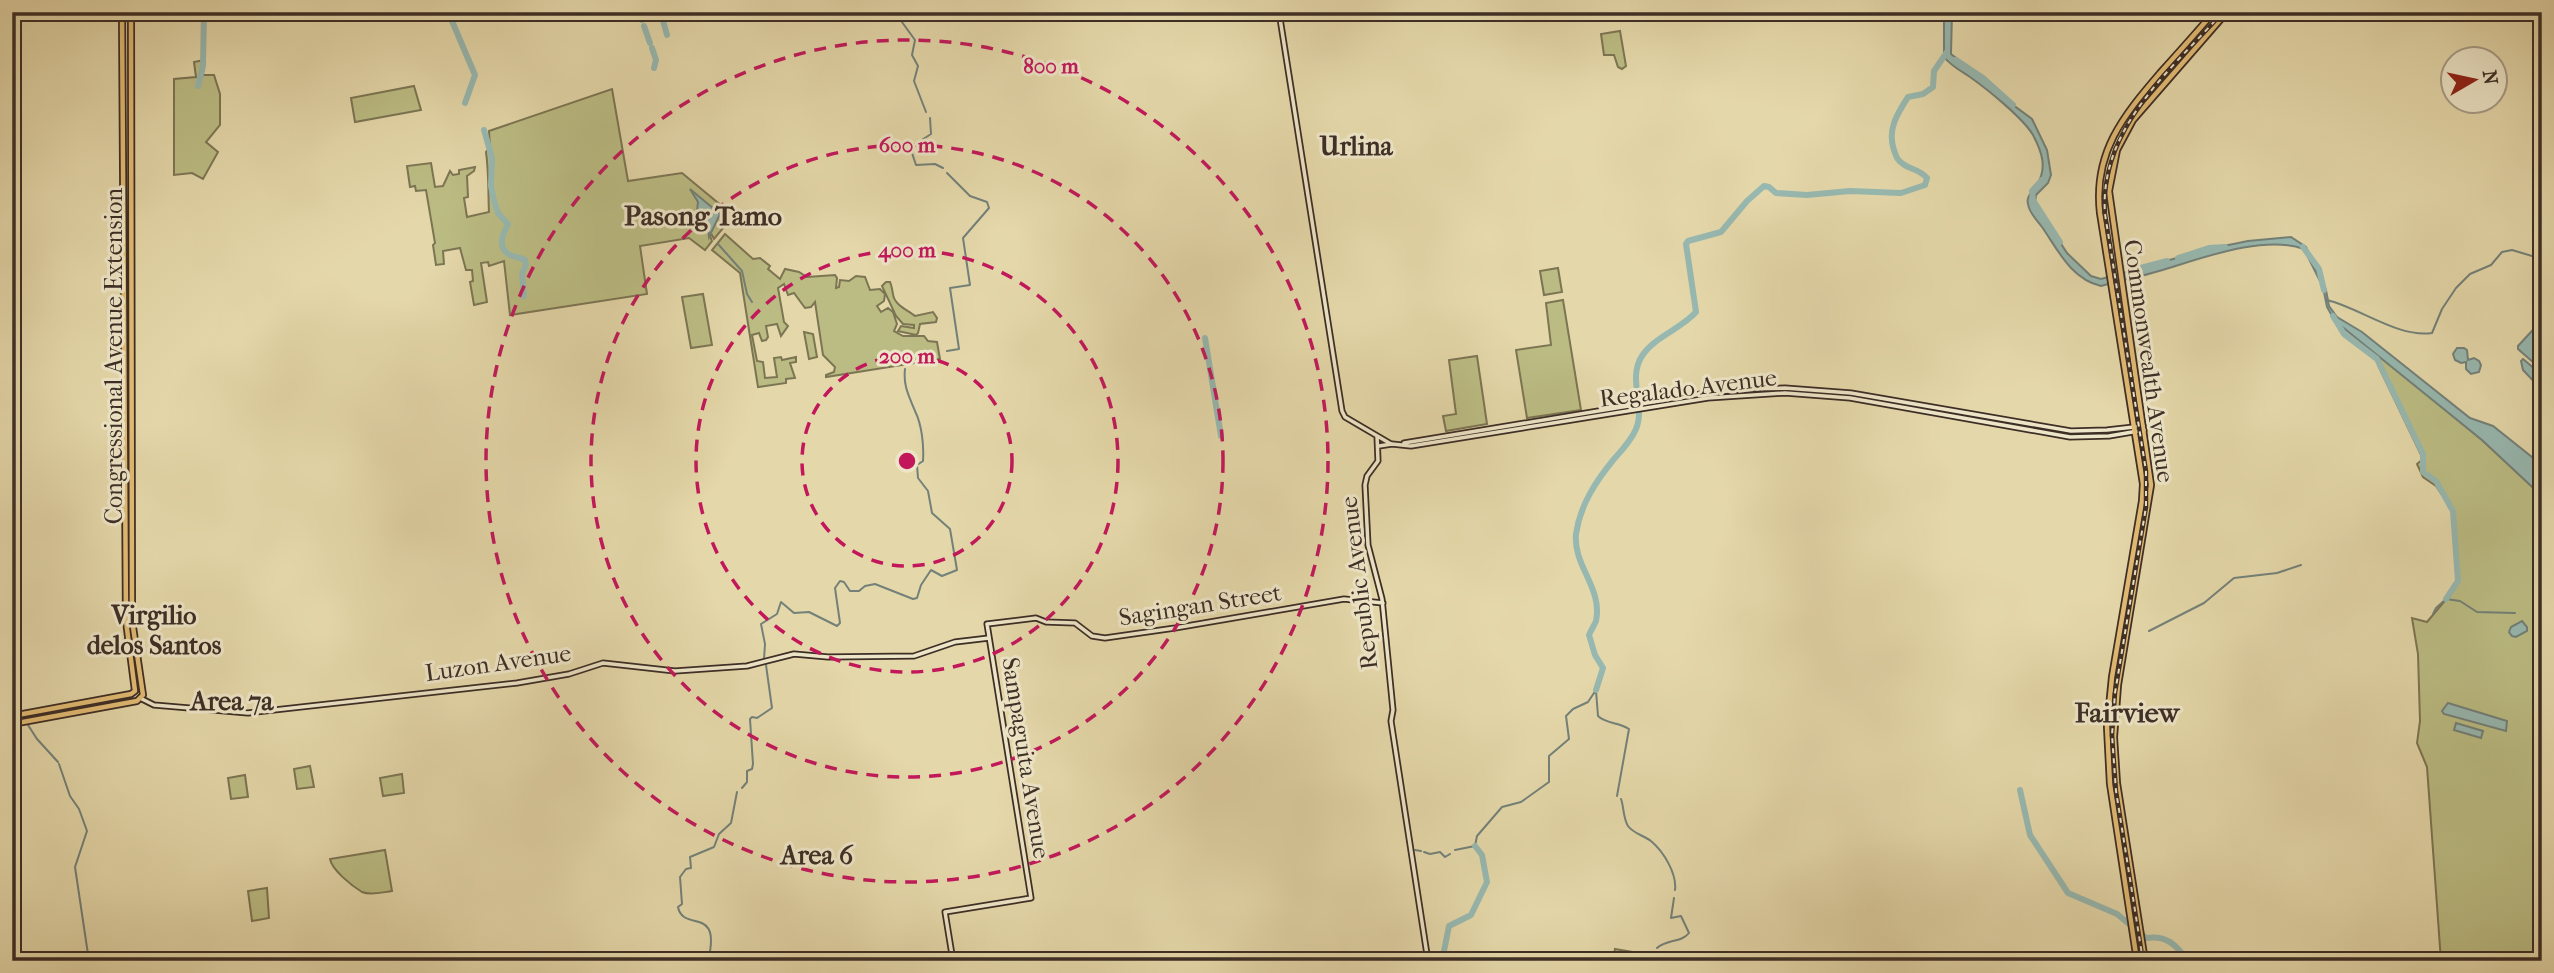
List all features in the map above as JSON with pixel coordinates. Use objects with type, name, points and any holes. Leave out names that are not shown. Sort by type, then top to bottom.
[{"type":"main road","name":"Congressional Avenue Extension","points":[[12,716],[134,693],[126,621],[122,12]]},
{"type":"main road","name":"Congressional Avenue Extension","points":[[131,12],[132,620],[142,699]]},
{"type":"main road","name":"Commonwealth Avenue","points":[[2137,961],[2110,784],[2107,727],[2110,689],[2143,484],[2099,194],[2104,160],[2110,142],[2130,108],[2214,12]]},
{"type":"main road","name":"Commonwealth Avenue","points":[[2145,961],[2117,783],[2114,737],[2118,685],[2151,481],[2118,268],[2109,191],[2113,162],[2121,140],[2142,107],[2227,12]]},
{"type":"main road","points":[[1280,14],[1342,411],[1346,417],[1377,436]]},
{"type":"main road","points":[[123,212],[130,212]]},
{"type":"main road","name":"Regalado Avenue","points":[[1378,446],[1411,446],[1742,390],[1809,388],[2060,429],[2094,431],[2143,428]]},
{"type":"main road","name":"Regalado Avenue","points":[[1377,436],[1392,444]]},
{"type":"main road","name":"Republic Avenue","points":[[1377,436],[1378,461],[1367,476],[1364,488],[1368,545],[1383,603],[1393,712],[1391,721],[1428,961]]},
{"type":"main road","points":[[2143,484],[2151,481]]},
{"type":"main road","points":[[2143,484],[2151,488]]},
{"type":"main road","points":[[125,517],[132,517]]},
{"type":"main road","name":"Sagingan Street","points":[[987,624],[1036,618],[1046,622],[1075,623],[1092,636],[1105,638],[1344,599],[1383,603]]},
{"type":"main road","name":"Sampaguita Avenue","points":[[953,961],[945,912],[1031,898],[987,624]]},
{"type":"main road","name":"Luzon Avenue","points":[[12,724],[142,699],[157,705],[248,713],[517,683],[569,674],[603,663],[675,671],[747,666],[794,654],[828,657],[914,656],[955,642],[989,638]]},
{"type":"green space","points":[[1620,31],[1626,66],[1622,69],[1618,67],[1614,55],[1604,55],[1601,34]]},
{"type":"green space","points":[[204,60],[203,75],[214,75],[220,94],[220,125],[206,142],[218,152],[203,179],[192,173],[174,175],[174,79],[196,77],[194,62]]},
{"type":"green space","points":[[414,86],[421,110],[355,122],[351,98]]},
{"type":"green space","points":[[612,89],[628,181],[682,173],[729,212],[724,218],[728,221],[724,221],[721,225],[724,227],[714,239],[710,236],[712,241],[705,250],[689,238],[640,246],[647,294],[510,315],[504,261],[489,266],[488,262],[481,263],[487,302],[474,305],[470,282],[473,281],[472,270],[466,270],[460,248],[443,251],[444,264],[436,265],[426,190],[416,191],[415,186],[410,187],[407,166],[431,163],[435,187],[443,186],[450,171],[453,175],[459,174],[459,170],[475,167],[467,176],[468,197],[464,198],[467,217],[489,212],[486,152],[490,147],[489,131]]},
{"type":"green space","points":[[725,234],[753,259],[760,258],[770,266],[768,269],[780,279],[785,269],[807,277],[835,275],[836,288],[839,287],[840,280],[865,277],[870,290],[880,289],[885,294],[884,301],[877,306],[881,312],[888,308],[893,312],[897,324],[894,331],[903,336],[924,336],[928,341],[937,342],[940,359],[826,377],[834,372],[835,367],[823,355],[815,302],[811,307],[805,308],[794,293],[788,295],[784,284],[778,288],[784,322],[788,326],[781,336],[777,324],[766,326],[768,337],[762,341],[759,333],[752,335],[757,361],[763,362],[765,378],[777,377],[774,358],[781,357],[782,360],[796,357],[796,362],[790,363],[795,378],[786,379],[786,383],[758,387],[740,273],[712,250]]},
{"type":"green space","points":[[1558,268],[1562,292],[1544,295],[1540,271]]},
{"type":"green space","points":[[890,282],[894,298],[902,307],[915,316],[933,312],[937,318],[936,322],[920,324],[916,335],[898,331],[901,326],[914,328],[914,325],[903,324],[896,316],[882,286]]},
{"type":"green space","points":[[703,294],[712,345],[691,348],[682,297]]},
{"type":"green space","points":[[1563,300],[1581,410],[1527,418],[1516,350],[1551,345],[1546,303]]},
{"type":"green space","points":[[804,332],[813,334],[817,357],[809,359]]},
{"type":"green space","points":[[2379,355],[2482,440],[2542,496],[2542,961],[2441,961],[2427,767],[2417,743],[2420,721],[2418,654],[2412,618],[2427,622],[2458,581],[2453,511],[2436,486],[2423,477],[2417,464],[2423,459],[2378,365]]},
{"type":"green space","points":[[1477,356],[1487,424],[1446,431],[1443,416],[1456,414],[1449,360]]},
{"type":"green space","points":[[310,766],[314,787],[297,789],[294,769]]},
{"type":"green space","points":[[402,774],[404,793],[383,796],[380,778]]},
{"type":"green space","points":[[245,775],[248,797],[231,799],[228,778]]},
{"type":"green space","points":[[385,850],[392,891],[373,894],[362,892],[338,873],[330,859]]},
{"type":"green space","points":[[267,888],[269,918],[252,921],[248,891]]},
{"type":"green space","points":[[1615,949],[1650,955],[1637,961],[1613,961]]},
{"type":"green space","points":[[142,954],[143,961],[98,961],[98,956],[103,959]]},
{"type":"water","points":[[1944,12],[1952,12],[1951,54],[2032,119],[2047,150],[2051,175],[2048,183],[2036,195],[2035,203],[2067,253],[2091,276],[2101,279],[2209,249],[2248,241],[2291,237],[2306,247],[2326,290],[2329,306],[2337,317],[2362,332],[2470,418],[2493,426],[2542,465],[2542,496],[2482,440],[2335,321],[2327,307],[2323,287],[2304,249],[2288,245],[2251,246],[2101,286],[2081,277],[2066,262],[2029,207],[2028,199],[2040,180],[2043,167],[2033,135],[2004,104],[1944,57]]},
{"type":"water","points":[[690,189],[720,214],[709,237],[708,226],[703,227],[696,219],[698,202]]},
{"type":"water","points":[[2542,320],[2542,370],[2518,349],[2518,346]]},
{"type":"water","points":[[2457,348],[2467,350],[2468,360],[2474,358],[2479,361],[2479,372],[2471,374],[2466,369],[2466,362],[2455,360],[2453,354]]},
{"type":"water","points":[[2523,359],[2542,375],[2542,390],[2523,370]]},
{"type":"water","points":[[2522,621],[2527,631],[2516,637],[2512,636],[2509,632],[2511,627]]},
{"type":"water","points":[[2448,703],[2507,721],[2506,731],[2444,714],[2442,711]]},
{"type":"water","points":[[2456,723],[2483,731],[2481,738],[2454,730]]},
{"type":"waterway","points":[[198,86],[203,66],[204,12]]},
{"type":"waterway","points":[[453,12],[452,21],[475,75],[465,103]]},
{"type":"waterway","points":[[639,12],[642,20]]},
{"type":"waterway","points":[[654,12],[662,17],[667,35]]},
{"type":"waterway","points":[[902,12],[899,18],[915,40],[912,55],[918,66],[914,81],[926,112]]},
{"type":"waterway","points":[[644,26],[650,43]]},
{"type":"waterway","points":[[652,48],[656,60],[654,68]]},
{"type":"waterway","points":[[1596,690],[1603,668],[1595,655],[1589,635],[1596,621],[1597,609],[1592,587],[1576,546],[1578,523],[1595,485],[1636,429],[1639,420],[1636,374],[1642,356],[1653,344],[1696,312],[1686,244],[1688,241],[1721,232],[1747,201],[1764,186],[1776,193],[1807,195],[1850,191],[1901,193],[1925,185],[1927,178],[1924,175],[1897,158],[1892,143],[1892,129],[1908,97],[1923,94],[1933,87],[1934,71],[1947,52]]},
{"type":"waterway","points":[[1956,60],[1983,78],[2013,105]]},
{"type":"waterway","points":[[930,118],[931,134],[914,145],[912,153],[916,165],[935,164],[943,168]]},
{"type":"waterway","points":[[484,130],[492,158],[491,186],[494,201],[498,213],[508,224],[502,246],[509,254],[525,260],[522,273],[524,296]]},
{"type":"waterway","points":[[947,173],[970,196],[987,202],[989,208],[963,238],[970,285],[950,288],[959,349],[947,351]]},
{"type":"waterway","points":[[2042,180],[2032,191],[2033,200],[2060,242]]},
{"type":"waterway","points":[[718,244],[742,271],[747,294],[752,302]]},
{"type":"waterway","points":[[2178,258],[2209,248],[2225,247]]},
{"type":"waterway","points":[[2303,247],[2319,269],[2324,290]]},
{"type":"waterway","points":[[2327,300],[2393,327],[2432,333],[2442,309],[2456,288],[2470,274],[2491,265],[2502,252],[2512,250],[2542,259]]},
{"type":"waterway","points":[[2137,269],[2167,261]]},
{"type":"waterway","points":[[2333,316],[2344,334],[2377,359],[2423,454],[2423,472],[2436,481],[2453,511],[2458,581],[2446,599]]},
{"type":"waterway","points":[[1205,338],[1221,436]]},
{"type":"waterway","points":[[764,659],[765,644],[761,624],[777,614],[781,602],[794,613],[809,612],[837,626],[840,623],[835,588],[840,581],[844,582],[850,591],[859,591],[865,586],[875,584],[913,599],[917,598],[921,585],[931,570],[942,576],[957,570],[950,529],[932,513],[928,491],[918,478],[917,465],[923,461],[922,436],[906,386],[905,369]]},
{"type":"waterway","points":[[2149,631],[2204,603],[2234,578],[2277,573],[2301,565]]},
{"type":"waterway","points":[[2433,614],[2446,599],[2460,601],[2477,612],[2515,613]]},
{"type":"waterway","points":[[742,788],[747,782],[747,771],[752,769],[753,764],[750,719],[757,718],[772,708],[766,665]]},
{"type":"waterway","points":[[1455,850],[1475,846],[1477,836],[1502,807],[1521,802],[1549,782],[1549,756],[1569,739],[1566,716],[1573,709],[1588,702],[1596,690]]},
{"type":"waterway","points":[[1596,691],[1598,716],[1629,729],[1617,796]]},
{"type":"waterway","points":[[28,725],[58,762]]},
{"type":"waterway","points":[[59,764],[70,796],[79,809],[87,831],[75,867],[89,961]]},
{"type":"waterway","points":[[2020,790],[2030,835],[2068,893],[2117,914],[2146,938],[2160,938],[2170,942],[2188,961]]},
{"type":"waterway","points":[[708,961],[710,932],[700,922],[681,914],[678,907],[682,904],[680,877],[686,869],[691,868],[690,857],[714,847],[719,834],[731,823],[737,792]]},
{"type":"waterway","points":[[1621,799],[1628,826],[1651,841],[1665,857],[1672,870],[1675,890]]},
{"type":"waterway","points":[[1442,961],[1449,926],[1471,915],[1487,882],[1482,855],[1475,846]]},
{"type":"waterway","points":[[1415,850],[1421,851]]},
{"type":"waterway","points":[[1424,852],[1440,852],[1445,857],[1450,854]]},
{"type":"waterway","points":[[1657,948],[1689,933],[1681,916],[1671,918],[1674,898]]},
{"type":"waterway","points":[[1650,961],[1653,957]]},
{"type":"railway","points":[[2143,961],[2116,791],[2112,735],[2115,693],[2146,507],[2146,471],[2105,214],[2106,183],[2113,154],[2142,103],[2223,12]]},
{"type":"district","name":"Urlina","points":[[1356,146]]},
{"type":"district","name":"Pasong Tamo","points":[[703,215]]},
{"type":"district","name":"Virgilio delos Santos","points":[[154,630]]},
{"type":"district","name":"Area 7a","points":[[232,701]]},
{"type":"district","name":"Fairview","points":[[2127,712]]},
{"type":"district","name":"Area 6","points":[[817,855]]}]
